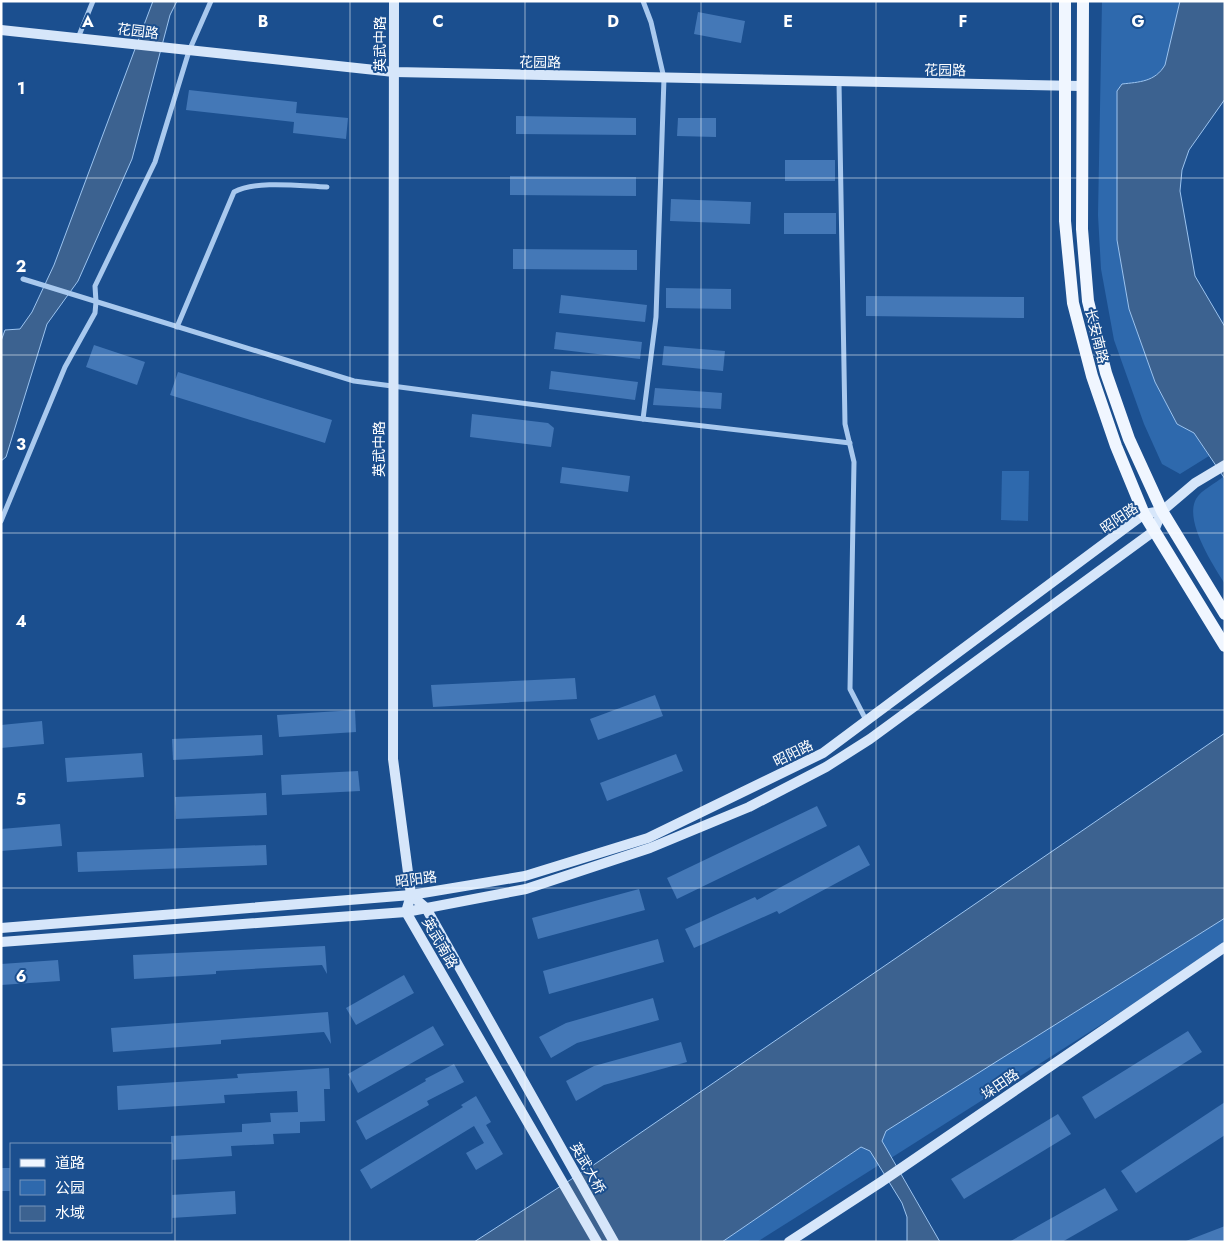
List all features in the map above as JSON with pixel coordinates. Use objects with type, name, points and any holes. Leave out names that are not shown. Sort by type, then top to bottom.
[{"type":"main road","name":"英武中路","points":[[394,1],[393,759],[411,895]]},
{"type":"main road","name":"长安南路","points":[[1065,1],[1065,221],[1073,303],[1092,376],[1116,446],[1144,514],[1225,646]]},
{"type":"main road","name":"长安南路","points":[[1083,1],[1081,86],[1082,229],[1088,301],[1106,373],[1129,439],[1162,511],[1225,614]]},
{"type":"main road","name":"花园路","points":[[1,30],[173,50],[394,72],[1081,86]]},
{"type":"main road","points":[[1162,511],[1195,483],[1225,465]]},
{"type":"main road","name":"昭阳路","points":[[1,928],[411,895],[525,876],[648,838],[824,753],[1144,514],[1162,511]]},
{"type":"main road","name":"昭阳路","points":[[1,942],[406,912],[526,889],[650,848],[749,807],[826,767],[870,740],[1154,531],[1162,511]]},
{"type":"main road","name":"英武南路","points":[[525,1114],[406,912],[411,895],[426,908],[538,1108]]},
{"type":"main road","name":"垛田路","points":[[789,1242],[881,1182],[1225,947]]},
{"type":"main road","name":"英武大桥","points":[[538,1108],[614,1242]]},
{"type":"main road","name":"英武大桥","points":[[525,1114],[597,1242]]},
{"type":"street","points":[[78,38],[93,1]]},
{"type":"street","points":[[1,521],[65,368],[95,313],[95,286],[155,162],[189,51],[211,1]]},
{"type":"street","points":[[643,1],[651,22],[664,78],[656,318],[643,419]]},
{"type":"street","points":[[839,82],[845,424],[854,462],[850,689],[868,722]]},
{"type":"street","points":[[177,327],[234,192],[243,187],[327,187]]},
{"type":"street","points":[[22,279],[354,381],[643,419],[850,443]]},
{"type":"green space","points":[[1102,1],[1180,1],[1165,66],[1156,76],[1137,85],[1117,91],[1117,240],[1129,309],[1155,382],[1177,424],[1194,433],[1209,456],[1180,474],[1162,464],[1144,424],[1114,340],[1101,269],[1098,215]]},
{"type":"green space","points":[[1002,471],[1029,471],[1028,521],[1001,520]]},
{"type":"green space","points":[[1223,477],[1225,479],[1225,584],[1202,543],[1197,531],[1193,508],[1198,496]]},
{"type":"green space","points":[[1225,918],[1225,946],[891,1158],[882,1141],[885,1131]]},
{"type":"green space","points":[[861,1147],[870,1151],[879,1165],[757,1242],[722,1242]]},
{"type":"water","points":[[153,1],[177,1],[170,15],[132,159],[78,281],[47,324],[6,457],[1,461],[1,341],[5,330],[20,329],[32,312],[54,265]]},
{"type":"water","points":[[1180,1],[1225,1],[1225,99],[1189,150],[1182,170],[1180,191],[1195,276],[1225,327],[1225,479],[1194,433],[1177,424],[1155,382],[1129,309],[1117,240],[1117,91],[1122,84],[1146,80],[1161,71],[1165,65]]},
{"type":"water","points":[[1225,733],[1225,918],[886,1131],[882,1141],[940,1242],[907,1242],[907,1217],[902,1203],[870,1151],[861,1147],[722,1242],[474,1242],[595,1164]]},
{"type":"building","points":[[698,12],[745,21],[741,43],[694,34]]},
{"type":"building","points":[[189,90],[297,102],[296,113],[348,118],[346,139],[293,133],[294,122],[186,110]]},
{"type":"building","points":[[516,116],[636,118],[636,135],[516,134]]},
{"type":"building","points":[[678,118],[716,118],[716,137],[677,136]]},
{"type":"building","points":[[785,160],[835,160],[835,181],[785,181]]},
{"type":"building","points":[[510,176],[636,177],[636,196],[510,195]]},
{"type":"building","points":[[671,199],[751,202],[750,224],[670,221]]},
{"type":"building","points":[[784,213],[836,213],[836,234],[784,234]]},
{"type":"building","points":[[513,249],[637,250],[637,270],[513,269]]},
{"type":"building","points":[[666,288],[731,289],[731,309],[666,308]]},
{"type":"building","points":[[561,295],[647,305],[645,322],[559,313]]},
{"type":"building","points":[[866,296],[1024,297],[1024,318],[866,316]]},
{"type":"building","points":[[556,332],[642,342],[640,359],[554,349]]},
{"type":"building","points":[[94,345],[145,362],[137,385],[86,367]]},
{"type":"building","points":[[664,346],[725,351],[723,371],[662,365]]},
{"type":"building","points":[[551,371],[638,382],[635,400],[549,389]]},
{"type":"building","points":[[178,372],[332,420],[325,443],[170,395]]},
{"type":"building","points":[[655,388],[722,393],[721,409],[653,405]]},
{"type":"building","points":[[472,414],[548,423],[554,428],[551,447],[470,437]]},
{"type":"building","points":[[562,467],[630,476],[628,492],[560,483]]},
{"type":"building","points":[[575,678],[577,699],[433,707],[431,685]]},
{"type":"building","points":[[655,695],[663,716],[598,740],[590,719]]},
{"type":"building","points":[[355,710],[356,732],[279,737],[277,715]]},
{"type":"building","points":[[42,721],[44,744],[1,748],[1,725]]},
{"type":"building","points":[[262,735],[263,755],[173,760],[172,739]]},
{"type":"building","points":[[142,753],[144,777],[67,782],[65,758]]},
{"type":"building","points":[[676,754],[683,771],[607,801],[600,783]]},
{"type":"building","points":[[358,771],[360,791],[282,795],[281,775]]},
{"type":"building","points":[[266,793],[267,815],[176,819],[175,797]]},
{"type":"building","points":[[817,806],[827,826],[677,899],[667,878]]},
{"type":"building","points":[[60,824],[62,846],[1,851],[1,829]]},
{"type":"building","points":[[266,845],[267,865],[78,872],[77,852]]},
{"type":"building","points":[[859,845],[870,865],[779,914],[777,911],[694,948],[685,929],[755,897],[757,900]]},
{"type":"building","points":[[639,889],[645,910],[538,939],[532,918]]},
{"type":"building","points":[[658,939],[664,962],[549,994],[543,971]]},
{"type":"building","points":[[325,946],[327,974],[322,965],[216,971],[216,974],[134,979],[133,955]]},
{"type":"building","points":[[58,960],[60,981],[1,985],[1,964]]},
{"type":"building","points":[[404,975],[414,993],[356,1025],[346,1008]]},
{"type":"building","points":[[653,998],[659,1020],[577,1043],[551,1058],[539,1037],[566,1023]]},
{"type":"building","points":[[328,1012],[331,1044],[324,1032],[221,1040],[221,1044],[113,1052],[111,1028]]},
{"type":"building","points":[[433,1026],[444,1045],[358,1093],[348,1074]]},
{"type":"building","points":[[1188,1031],[1202,1052],[1095,1119],[1082,1097]]},
{"type":"building","points":[[681,1042],[687,1062],[604,1085],[576,1101],[566,1081],[594,1066]]},
{"type":"building","points":[[454,1064],[464,1082],[427,1101],[429,1105],[366,1140],[356,1121],[426,1081],[425,1079]]},
{"type":"building","points":[[329,1068],[330,1089],[324,1089],[325,1121],[300,1122],[300,1133],[273,1134],[274,1144],[231,1146],[232,1156],[172,1160],[171,1136],[242,1132],[242,1124],[271,1122],[270,1113],[298,1112],[297,1091],[224,1095],[225,1103],[118,1110],[117,1086],[238,1078],[237,1074]]},
{"type":"building","points":[[476,1096],[491,1122],[486,1125],[503,1154],[476,1170],[466,1153],[484,1143],[474,1126],[371,1189],[360,1170],[463,1107],[461,1105]]},
{"type":"building","points":[[1225,1102],[1225,1135],[1136,1193],[1121,1171]]},
{"type":"building","points":[[1058,1114],[1071,1134],[964,1199],[951,1179]]},
{"type":"building","points":[[1,1168],[10,1168],[10,1191],[1,1191]]},
{"type":"building","points":[[1105,1188],[1118,1210],[1062,1242],[1009,1242]]},
{"type":"building","points":[[235,1191],[236,1214],[172,1218],[172,1195]]},
{"type":"building","points":[[1225,1226],[1225,1242],[1186,1242],[1186,1241]]}]
